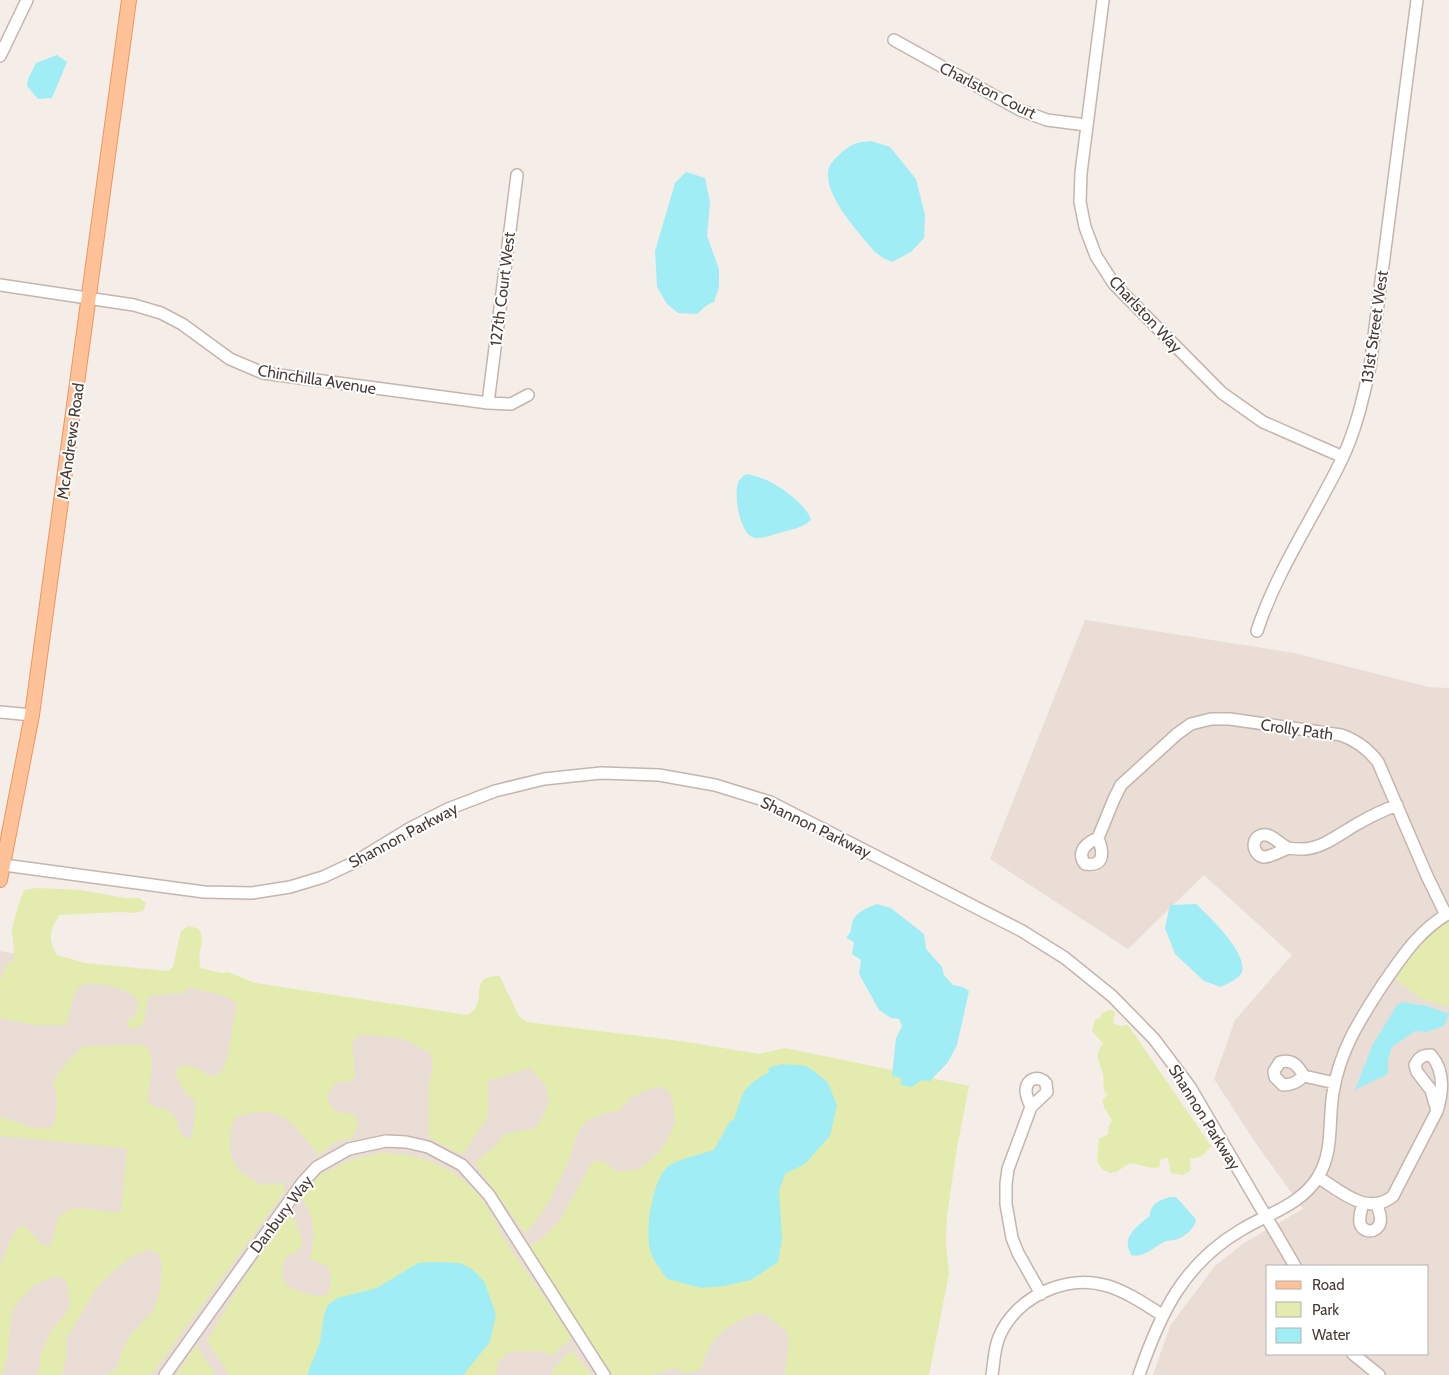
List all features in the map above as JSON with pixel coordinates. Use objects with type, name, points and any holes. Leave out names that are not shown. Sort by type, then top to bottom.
[{"type":"main road","name":"McAndrews Road","points":[[0,880],[32,716],[129,0]]},
{"type":"street","points":[[0,56],[27,0]]},
{"type":"street","name":"Charlston Way","points":[[1103,0],[1086,125],[1080,202],[1085,227],[1096,256],[1114,284],[1222,394],[1263,422],[1343,457]]},
{"type":"street","name":"131st Street West","points":[[1257,631],[1272,590],[1343,457],[1360,412],[1370,367],[1417,0]]},
{"type":"street","name":"Charlston Court","points":[[894,40],[1020,110],[1047,120],[1086,125]]},
{"type":"street","name":"127th Court West","points":[[488,403],[517,175]]},
{"type":"street","name":"Chinchilla Avenue","points":[[0,285],[134,304],[161,313],[182,324],[230,360],[263,373],[488,403],[511,404],[528,394]]},
{"type":"street","points":[[0,712],[32,716]]},
{"type":"street","name":"Crolly Path","points":[[1098,838],[1121,785],[1177,734],[1191,724],[1211,719],[1230,719],[1332,733],[1350,738],[1366,748],[1378,762],[1430,884],[1447,914]]},
{"type":"street","name":"Shannon Parkway","points":[[4,865],[204,892],[252,893],[290,887],[323,877],[355,862],[409,829],[448,809],[495,791],[544,779],[601,773],[659,775],[716,785],[770,802],[1022,931],[1065,958],[1112,996],[1154,1039],[1190,1087],[1294,1265]]},
{"type":"street","points":[[1289,848],[1313,848],[1377,813],[1397,805]]},
{"type":"street","points":[[1139,1375],[1162,1315],[1185,1279],[1206,1257],[1239,1231],[1291,1203],[1308,1189],[1318,1177],[1329,1149],[1331,1110],[1335,1083],[1343,1055],[1360,1020],[1406,950],[1430,925],[1447,914]]},
{"type":"street","points":[[1304,1076],[1335,1083]]},
{"type":"street","points":[[1031,1107],[1008,1169],[1006,1204],[1012,1238],[1018,1253],[1041,1294]]},
{"type":"street","points":[[1318,1177],[1363,1204],[1377,1204],[1388,1200],[1393,1196],[1437,1111]]},
{"type":"street","name":"Danbury Way","points":[[165,1375],[303,1182],[317,1167],[349,1149],[386,1141],[406,1142],[428,1147],[462,1165],[489,1194],[604,1375]]},
{"type":"street","points":[[1363,1204],[1360,1225],[1369,1231],[1378,1228],[1380,1224],[1377,1204]]},
{"type":"street","points":[[992,1375],[999,1338],[1004,1328],[1020,1308],[1052,1287],[1062,1284],[1096,1283],[1119,1290],[1162,1315]]},
{"type":"street","points":[[1354,1355],[1379,1375]]},
{"type":"shaded area","points":[[1085,620],[1294,653],[1429,687],[1449,688],[1449,1375],[1153,1375],[1170,1326],[1215,1266],[1244,1243],[1303,1209],[1255,1142],[1214,1079],[1235,1020],[1292,955],[1204,875],[1128,949],[990,859]]},
{"type":"shaded area","points":[[0,951],[119,973],[959,1085],[915,1375],[0,1375]]},
{"type":"green space","points":[[37,888],[80,890],[126,898],[139,898],[146,903],[143,911],[133,913],[59,915],[51,935],[52,944],[57,955],[85,963],[168,971],[173,967],[181,931],[189,926],[199,929],[201,934],[202,943],[199,957],[201,968],[221,973],[228,972],[255,983],[467,1015],[477,1005],[481,983],[484,979],[500,976],[518,1015],[526,1022],[680,1041],[759,1054],[785,1048],[969,1086],[947,1215],[946,1244],[949,1274],[929,1375],[784,1375],[788,1352],[788,1333],[770,1317],[764,1314],[755,1314],[746,1317],[719,1334],[707,1352],[701,1370],[686,1373],[674,1368],[650,1375],[612,1375],[529,1248],[546,1235],[560,1220],[592,1162],[602,1160],[616,1172],[640,1169],[660,1151],[668,1139],[675,1121],[673,1102],[669,1092],[659,1086],[631,1097],[619,1111],[597,1116],[583,1125],[578,1132],[568,1161],[551,1197],[537,1220],[524,1232],[475,1163],[494,1147],[505,1134],[534,1129],[539,1124],[549,1101],[546,1086],[530,1068],[488,1081],[486,1120],[462,1155],[429,1138],[429,1084],[433,1064],[430,1053],[402,1038],[361,1034],[352,1041],[355,1073],[353,1081],[336,1082],[327,1095],[333,1109],[354,1115],[358,1121],[353,1138],[335,1142],[319,1155],[301,1133],[284,1118],[264,1112],[235,1117],[230,1134],[230,1154],[238,1170],[260,1185],[283,1183],[285,1188],[283,1194],[151,1375],[104,1375],[116,1370],[124,1346],[131,1334],[154,1310],[160,1290],[162,1265],[159,1255],[150,1249],[130,1257],[101,1283],[94,1292],[66,1339],[67,1356],[62,1375],[38,1375],[40,1358],[46,1341],[68,1308],[69,1301],[65,1279],[56,1276],[34,1285],[16,1304],[12,1314],[7,1359],[2,1375],[0,1375],[0,1265],[12,1236],[18,1228],[25,1226],[39,1242],[47,1247],[51,1245],[58,1217],[68,1210],[83,1208],[121,1212],[127,1148],[0,1136],[0,1117],[33,1128],[52,1128],[57,1105],[53,1082],[63,1068],[84,1046],[142,1045],[149,1049],[151,1056],[148,1103],[161,1109],[166,1109],[176,1118],[179,1131],[188,1140],[192,1137],[195,1100],[186,1094],[175,1074],[178,1068],[190,1066],[208,1076],[220,1075],[227,1058],[237,1004],[226,996],[187,987],[184,993],[148,996],[144,1023],[136,1029],[128,1027],[126,1023],[136,1012],[138,1007],[137,998],[117,988],[91,984],[84,985],[76,991],[67,1025],[35,1025],[0,1018],[0,980],[7,964],[13,962],[12,928],[15,917],[24,890]]},
{"type":"green space","points":[[1449,914],[1449,1007],[1422,999],[1390,975]]},
{"type":"green space","points":[[1109,1010],[1115,1011],[1113,1023],[1120,1026],[1128,1025],[1211,1146],[1197,1158],[1190,1158],[1191,1170],[1183,1175],[1171,1173],[1168,1158],[1161,1159],[1159,1167],[1153,1168],[1130,1163],[1116,1172],[1110,1173],[1102,1169],[1097,1161],[1099,1139],[1108,1134],[1112,1120],[1102,1100],[1108,1095],[1104,1091],[1103,1074],[1098,1059],[1098,1052],[1103,1043],[1092,1031],[1095,1020],[1100,1018],[1102,1013]]},
{"type":"green space","points":[[380,1153],[412,1156],[442,1166],[455,1174],[479,1195],[507,1243],[571,1339],[550,1356],[542,1351],[509,1352],[499,1360],[496,1375],[230,1375],[207,1341],[241,1283],[288,1215],[294,1218],[303,1242],[296,1253],[286,1256],[282,1273],[283,1279],[294,1290],[320,1296],[325,1295],[330,1288],[331,1282],[329,1267],[311,1260],[313,1225],[302,1198],[319,1175],[353,1159]]},
{"type":"green space","points":[[196,1346],[216,1375],[176,1375]]},
{"type":"green space","points":[[571,1350],[592,1375],[552,1375],[551,1372]]},
{"type":"water","points":[[57,55],[67,62],[52,98],[38,99],[27,86],[28,79],[36,63]]},
{"type":"water","points":[[871,141],[890,147],[916,179],[925,215],[924,238],[911,252],[892,262],[875,252],[853,226],[838,204],[829,183],[829,168],[838,156],[854,144]]},
{"type":"water","points":[[686,172],[705,178],[710,202],[707,236],[719,269],[719,287],[714,302],[707,305],[697,314],[678,313],[667,304],[657,287],[655,251],[675,183]]},
{"type":"water","points":[[746,474],[768,481],[783,490],[798,501],[811,520],[800,527],[764,537],[756,538],[749,535],[745,531],[740,518],[737,495],[740,479]]},
{"type":"water","points":[[877,904],[891,908],[924,934],[926,949],[942,967],[944,975],[953,985],[963,987],[969,991],[957,1045],[948,1062],[930,1081],[922,1080],[911,1087],[901,1085],[901,1078],[892,1076],[896,1038],[902,1026],[899,1019],[891,1018],[879,1010],[859,974],[861,960],[852,954],[854,942],[846,938],[850,933],[856,916]]},
{"type":"water","points":[[1196,904],[1227,937],[1240,957],[1241,974],[1221,987],[1204,981],[1175,954],[1165,928],[1170,905]]},
{"type":"water","points":[[1402,1002],[1427,1006],[1449,1014],[1444,1026],[1427,1032],[1415,1031],[1392,1047],[1388,1059],[1388,1074],[1355,1090],[1372,1046],[1397,1005]]},
{"type":"water","points":[[783,1064],[806,1066],[814,1071],[828,1083],[837,1105],[830,1136],[805,1164],[785,1174],[779,1191],[782,1238],[778,1262],[751,1280],[724,1286],[701,1288],[667,1279],[654,1260],[649,1245],[649,1220],[658,1181],[670,1165],[714,1150],[730,1121],[734,1120],[742,1096],[748,1087],[769,1072],[768,1068]]},
{"type":"water","points":[[1176,1197],[1194,1217],[1196,1220],[1192,1229],[1178,1239],[1166,1241],[1140,1255],[1131,1255],[1128,1242],[1131,1233],[1150,1216],[1152,1208],[1159,1201]]},
{"type":"water","points":[[418,1263],[460,1263],[473,1270],[484,1281],[496,1314],[490,1342],[463,1375],[307,1375],[320,1342],[327,1306],[337,1298],[377,1288]]}]
